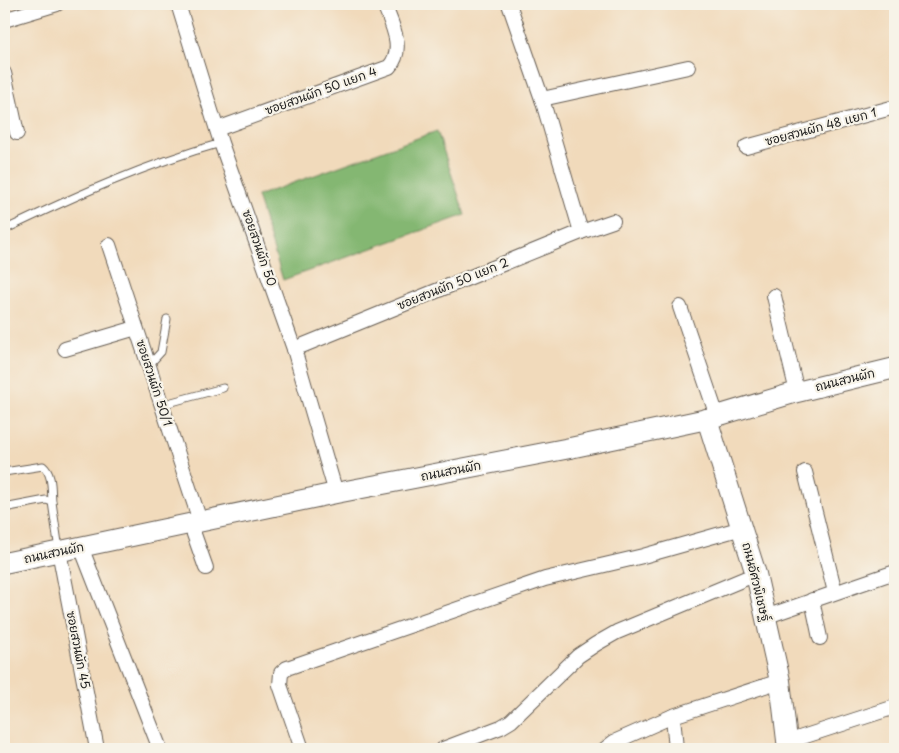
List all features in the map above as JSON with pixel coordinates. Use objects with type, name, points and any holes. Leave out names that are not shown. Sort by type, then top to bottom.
[{"type":"street","points":[[4,20],[58,4]]},
{"type":"street","name":"ซอยสวนผัก 50","points":[[178,4],[221,143],[294,349],[336,493]]},
{"type":"street","name":"ซอยสวนผัก 50 แยก 4","points":[[217,129],[389,66],[398,55],[398,46],[384,4]]},
{"type":"street","points":[[510,4],[542,99],[581,232]]},
{"type":"street","points":[[542,99],[688,67]]},
{"type":"street","points":[[4,73],[17,133]]},
{"type":"street","name":"ซอยสวนผัก 48 แยก 1","points":[[746,147],[895,107]]},
{"type":"street","name":"ซอยสวนผัก 50 แยก 2","points":[[294,349],[581,232],[613,221]]},
{"type":"street","name":"ซอยสวนผัก 50/1","points":[[109,245],[161,405],[195,522],[206,568]]},
{"type":"street","points":[[774,296],[797,392]]},
{"type":"street","points":[[680,307],[712,417]]},
{"type":"street","points":[[64,349],[136,328]]},
{"type":"street","name":"ถนนสวนผัก","points":[[4,563],[336,493],[570,448],[712,417],[797,392],[895,368]]},
{"type":"street","name":"ถนนอัศวพิเชษฐ์","points":[[712,417],[756,574],[780,681],[788,746]]},
{"type":"street","points":[[805,472],[835,592]]},
{"type":"street","points":[[302,749],[280,685],[281,673],[287,668],[545,579],[643,556],[742,528]]},
{"type":"street","points":[[81,548],[160,749]]},
{"type":"street","name":"ซอยสวนผัก 45","points":[[59,551],[98,749]]},
{"type":"street","points":[[765,617],[895,572]]},
{"type":"street","points":[[442,749],[501,727],[511,721],[578,656],[617,632],[756,574]]},
{"type":"street","points":[[812,600],[820,638]]},
{"type":"street","points":[[605,749],[614,742],[673,716],[780,681]]},
{"type":"street","points":[[788,746],[895,707]]},
{"type":"street","points":[[673,716],[676,749]]},
{"type":"lane","points":[[4,230],[104,183],[178,155],[221,143]]},
{"type":"lane","points":[[148,365],[162,352],[167,319]]},
{"type":"lane","points":[[161,405],[223,388]]},
{"type":"lane","points":[[4,472],[43,466],[47,469],[50,476],[59,551]]},
{"type":"lane","points":[[4,508],[46,500],[52,502]]},
{"type":"green space","points":[[437,131],[465,215],[283,280],[257,196]]}]
